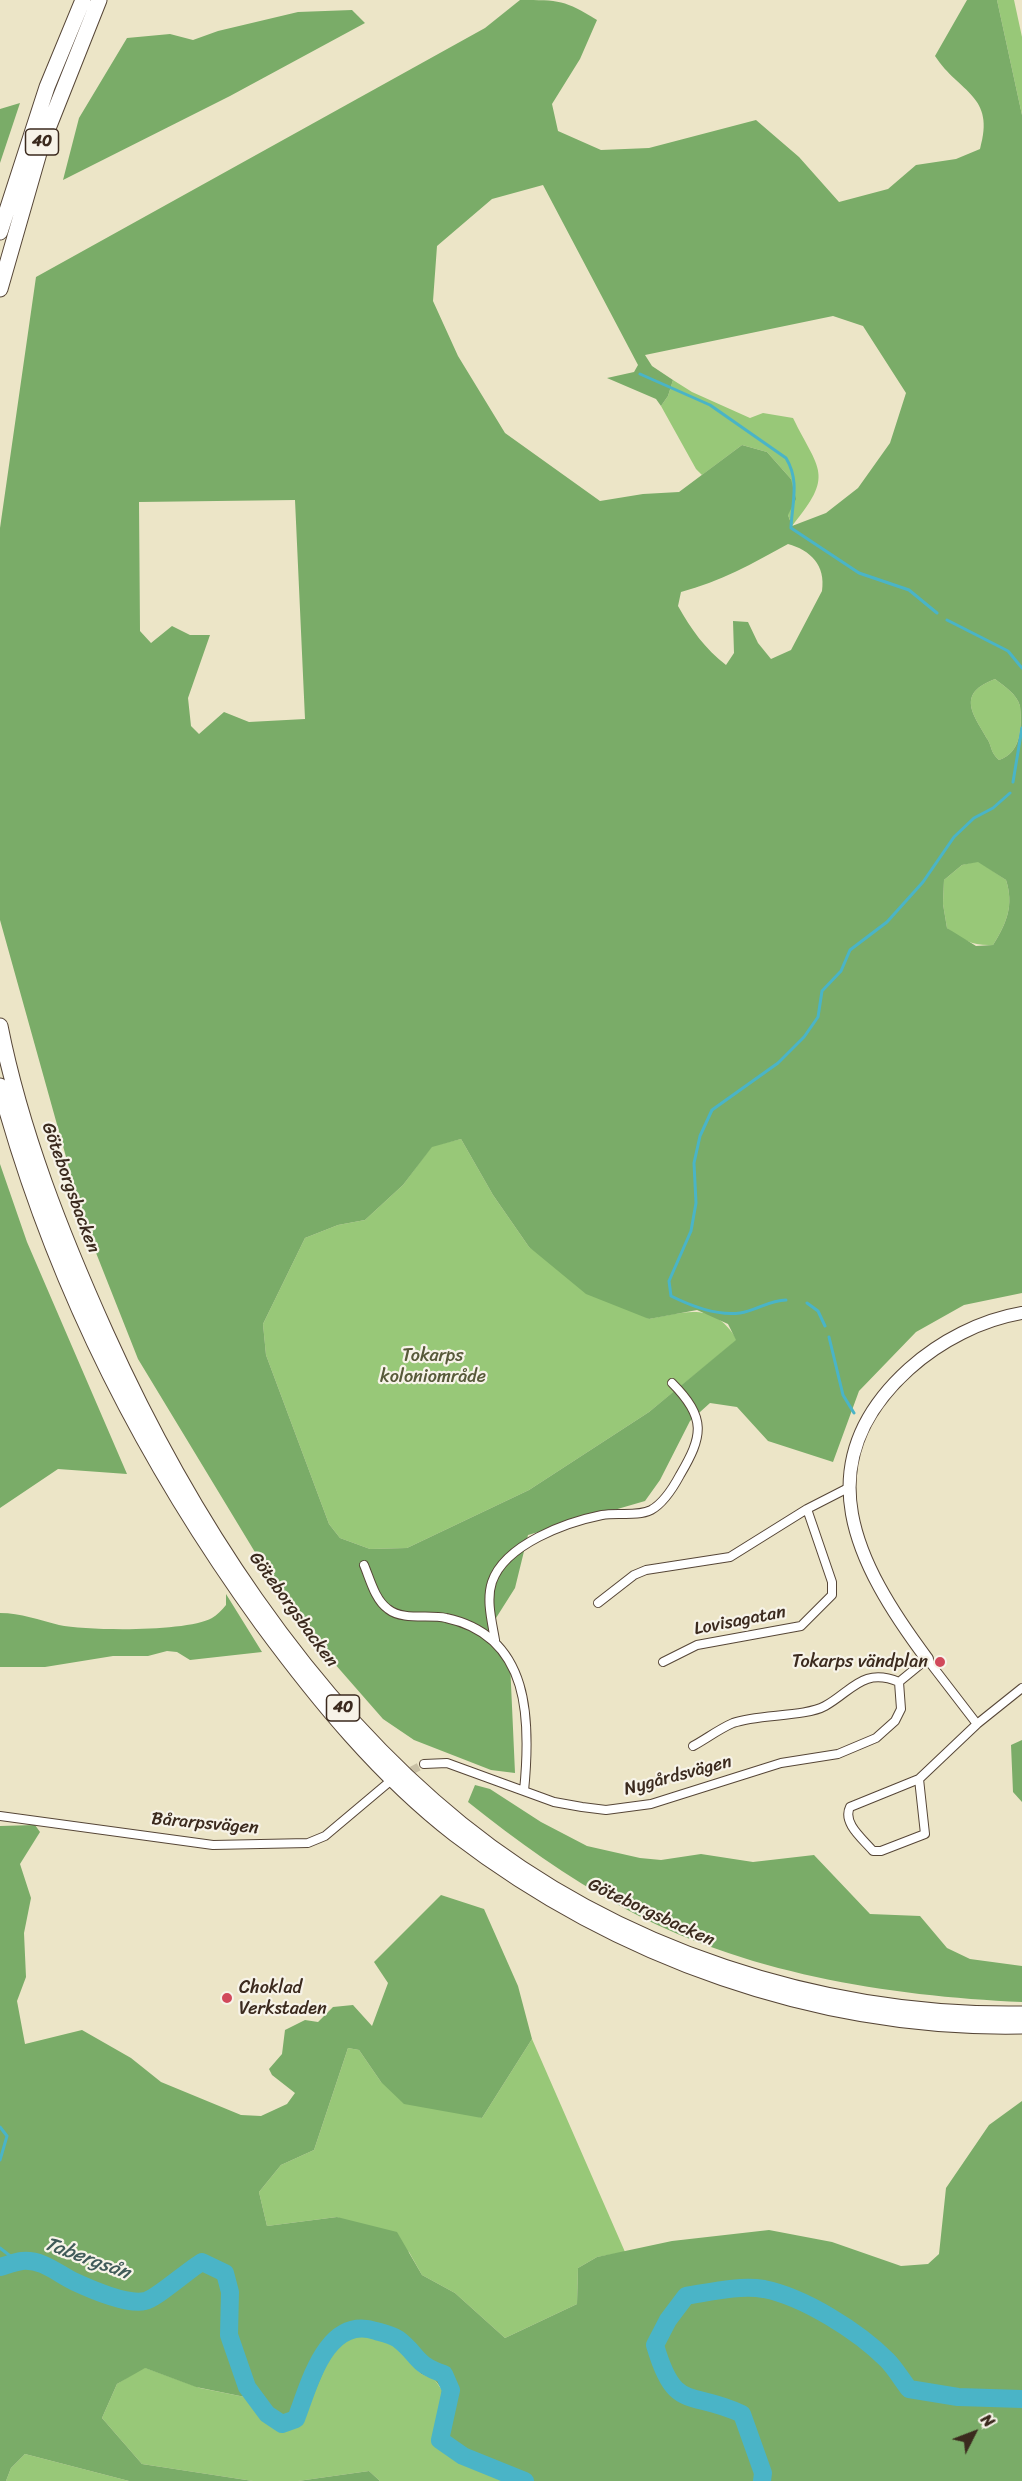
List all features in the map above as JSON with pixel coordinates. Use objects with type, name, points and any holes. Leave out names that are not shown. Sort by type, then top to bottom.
[{"type":"highway","name":"40","points":[[0,232],[33,127],[83,0]]},
{"type":"highway","name":"40","points":[[0,289],[41,146],[99,0]]},
{"type":"highway","name":"Göteborgsbacken","points":[[0,1026],[27,1129],[55,1212],[102,1325],[158,1442],[240,1572],[298,1653],[393,1761],[463,1825],[508,1857],[582,1904],[672,1948],[778,1984],[869,2003],[962,2013],[1022,2014]]},
{"type":"highway","name":"Göteborgsbacken","points":[[0,1086],[41,1218],[74,1299],[123,1403],[173,1492],[200,1537],[288,1660],[349,1732],[416,1800],[453,1833],[534,1888],[622,1937],[684,1965],[768,1993],[863,2014],[923,2022],[1022,2026]]},
{"type":"street","points":[[977,1724],[894,1613],[873,1578],[854,1520],[850,1487],[852,1454],[859,1432],[885,1392],[914,1364],[945,1342],[982,1325],[1021,1317]]},
{"type":"street","points":[[495,1640],[490,1606],[493,1580],[499,1570],[525,1545],[553,1530],[579,1521],[616,1513],[643,1513],[651,1510],[674,1485],[697,1443],[699,1430],[686,1397],[672,1383]]},
{"type":"street","points":[[598,1602],[634,1575],[646,1570],[730,1557],[807,1509],[850,1487]]},
{"type":"street","name":"Lovisagatan","points":[[663,1662],[697,1645],[801,1626],[832,1595],[832,1582],[807,1509]]},
{"type":"street","points":[[364,1565],[376,1593],[388,1610],[397,1614],[453,1620],[479,1630],[495,1640],[512,1663],[521,1690],[526,1765],[524,1791]]},
{"type":"street","points":[[899,1682],[927,1659]]},
{"type":"street","name":"Nygårdsvägen","points":[[424,1764],[447,1763],[554,1802],[606,1810],[651,1804],[781,1763],[838,1754],[876,1738],[896,1721],[903,1702],[899,1682],[887,1677],[872,1677],[857,1683],[824,1707],[734,1723],[693,1746]]},
{"type":"street","points":[[919,1779],[925,1834],[881,1851],[873,1851],[848,1821],[847,1813],[850,1807],[919,1779],[977,1724],[1022,1688]]},
{"type":"street","name":"Bårarpsvägen","points":[[0,1816],[213,1845],[261,1846],[308,1843],[325,1836],[388,1783]]},
{"type":"green space","points":[[520,0],[561,2],[597,20],[580,59],[552,104],[558,131],[601,150],[649,148],[756,120],[799,157],[839,202],[888,189],[916,165],[956,159],[980,149],[984,131],[979,106],[935,56],[967,0],[997,0],[1022,115],[1022,1293],[964,1305],[916,1332],[859,1391],[833,1462],[768,1441],[737,1407],[710,1403],[690,1421],[660,1480],[645,1501],[528,1535],[515,1588],[484,1637],[510,1662],[515,1773],[491,1770],[414,1740],[383,1719],[327,1655],[267,1572],[138,1359],[85,1225],[0,920],[0,528],[36,277],[485,28]],"holes":[[[543,185],[638,365],[634,372],[607,378],[656,399],[661,406],[668,396],[673,380],[652,366],[645,355],[833,316],[863,326],[906,393],[890,443],[858,488],[826,513],[792,526],[788,515],[796,499],[791,479],[767,452],[742,445],[679,492],[643,494],[600,501],[505,433],[458,356],[433,301],[437,246],[492,199]],[[295,500],[305,719],[249,722],[224,712],[199,734],[191,726],[188,698],[210,635],[190,635],[172,626],[151,643],[140,631],[139,502]],[[788,544],[803,550],[819,566],[823,582],[822,591],[791,650],[771,659],[758,643],[748,622],[733,621],[734,653],[726,665],[693,631],[678,606],[681,592],[723,577]],[[995,679],[1013,694],[1020,706],[1021,723],[1016,746],[1006,757],[999,760],[993,753],[971,706],[975,691]],[[978,862],[1006,880],[1009,898],[1008,914],[993,945],[976,946],[947,928],[943,904],[944,880],[962,865]],[[461,1139],[493,1195],[529,1247],[586,1294],[649,1319],[697,1310],[728,1324],[736,1340],[649,1412],[529,1490],[407,1548],[370,1549],[340,1538],[329,1524],[266,1355],[263,1324],[305,1238],[338,1225],[365,1220],[403,1185],[432,1147]]]},
{"type":"green space","points":[[997,0],[1014,0],[1022,37],[1022,115]]},
{"type":"green space","points":[[352,10],[365,23],[230,96],[63,180],[79,118],[127,38],[170,34],[193,40],[218,31],[298,12]]},
{"type":"green space","points":[[20,103],[0,163],[0,109]]},
{"type":"green space","points":[[673,380],[692,392],[750,418],[763,413],[793,418],[815,462],[818,483],[814,495],[792,526],[788,515],[791,479],[767,452],[742,445],[702,475],[696,469],[661,406],[668,396]]},
{"type":"green space","points":[[995,679],[1016,698],[1021,714],[1016,746],[1006,757],[999,760],[993,753],[971,706],[975,691]]},
{"type":"green space","points":[[978,861],[1006,880],[1008,889],[1008,914],[993,945],[968,941],[947,928],[943,904],[944,880],[962,865]]},
{"type":"green space","name":"Tokarps koloniområde","points":[[461,1139],[493,1195],[529,1247],[649,1319],[687,1312],[709,1314],[719,1319],[737,1340],[649,1412],[529,1490],[407,1548],[370,1549],[340,1538],[329,1524],[266,1355],[263,1324],[305,1238],[338,1225],[365,1220],[403,1185],[432,1146]]},
{"type":"green space","points":[[0,1164],[27,1242],[127,1474],[58,1469],[0,1508]]},
{"type":"green space","points":[[226,1594],[262,1652],[190,1660],[177,1652],[167,1651],[148,1656],[113,1656],[45,1667],[0,1667],[0,1613],[23,1615],[73,1627],[161,1628],[199,1623],[212,1618],[226,1605]]},
{"type":"green space","points":[[1022,1740],[1022,1802],[1013,1792],[1011,1745]]},
{"type":"green space","points":[[475,1785],[490,1789],[541,1822],[587,1846],[640,1858],[661,1860],[701,1854],[753,1862],[814,1855],[870,1914],[920,1916],[947,1948],[970,1959],[1022,1966],[1022,2002],[919,1994],[816,1977],[716,1949],[668,1930],[622,1907],[582,1883],[505,1831],[468,1802]]},
{"type":"green space","points":[[35,1825],[40,1832],[20,1864],[31,1898],[24,1933],[26,1977],[17,2001],[25,2044],[82,2030],[131,2058],[161,2082],[241,2115],[261,2116],[287,2104],[295,2093],[272,2075],[269,2069],[282,2054],[285,2030],[305,2020],[318,2022],[333,2007],[353,2005],[372,2026],[388,1983],[374,1962],[441,1895],[484,1909],[518,1986],[532,2039],[482,2118],[404,2104],[381,2082],[359,2050],[348,2048],[314,2150],[281,2165],[259,2192],[267,2226],[337,2217],[397,2232],[422,2275],[455,2293],[505,2338],[577,2304],[578,2268],[597,2257],[672,2241],[769,2230],[832,2242],[901,2266],[928,2264],[939,2254],[946,2188],[989,2125],[1022,2101],[1022,2481],[514,2481],[468,2465],[434,2444],[442,2389],[434,2379],[421,2374],[391,2343],[374,2336],[353,2337],[333,2349],[303,2420],[294,2427],[280,2429],[265,2422],[245,2397],[196,2387],[145,2368],[117,2384],[102,2418],[142,2464],[253,2481],[129,2481],[25,2454],[11,2468],[6,2481],[0,2481],[0,1826]]},
{"type":"green space","points":[[532,2039],[625,2252],[597,2257],[578,2268],[577,2304],[505,2338],[455,2293],[422,2275],[409,2252],[337,2217],[267,2226],[259,2192],[281,2165],[314,2150],[348,2048],[359,2050],[381,2082],[482,2118]]},
{"type":"green space","points":[[374,2336],[391,2343],[421,2374],[434,2379],[442,2390],[442,2401],[435,2426],[468,2465],[514,2481],[380,2481],[369,2471],[298,2481],[253,2481],[142,2464],[102,2418],[117,2384],[144,2367],[200,2388],[245,2397],[254,2410],[317,2381],[333,2349],[353,2337]]},
{"type":"green space","points":[[25,2454],[129,2481],[6,2481],[11,2468]]},
{"type":"green space","points":[[369,2471],[380,2481],[298,2481]]},
{"type":"waterway","points":[[640,374],[710,405],[786,458],[794,484],[791,528],[859,573],[909,590],[937,613]]},
{"type":"waterway","points":[[947,620],[1008,651],[1022,668]]},
{"type":"waterway","points":[[1013,782],[1022,728]]},
{"type":"waterway","points":[[786,1300],[731,1314],[704,1309],[671,1296],[669,1281],[691,1231],[696,1203],[694,1163],[700,1136],[712,1110],[778,1063],[804,1037],[818,1017],[822,991],[841,971],[850,950],[887,922],[923,882],[954,837],[974,818],[993,808],[1010,793]]},
{"type":"waterway","points":[[807,1303],[818,1311],[825,1326]]},
{"type":"waterway","points":[[829,1337],[843,1395],[854,1413]]},
{"type":"waterway","points":[[0,2127],[7,2136],[0,2160]]},
{"type":"waterway","points":[[0,2248],[18,2262]]},
{"type":"waterway","name":"Tabergsån","points":[[0,2267],[22,2261],[36,2262],[99,2292],[137,2302],[157,2295],[202,2262],[225,2273],[230,2292],[229,2335],[247,2387],[267,2414],[282,2424],[296,2419],[314,2371],[332,2342],[344,2333],[359,2329],[393,2336],[422,2363],[444,2374],[451,2390],[440,2440],[463,2456],[525,2481]]},
{"type":"waterway","name":"Tabergsån","points":[[762,2481],[763,2473],[742,2414],[686,2396],[678,2391],[662,2367],[655,2345],[668,2320],[686,2296],[745,2288],[780,2293],[813,2307],[861,2338],[887,2360],[909,2389],[958,2397],[1022,2399]]},
{"type":"tunnel","points":[[401,1776],[424,1764]]},
{"type":"place","name":"Tokarps vändplan","points":[[940,1662]]},
{"type":"place","name":"Choklad Verkstaden","points":[[227,1998]]}]
